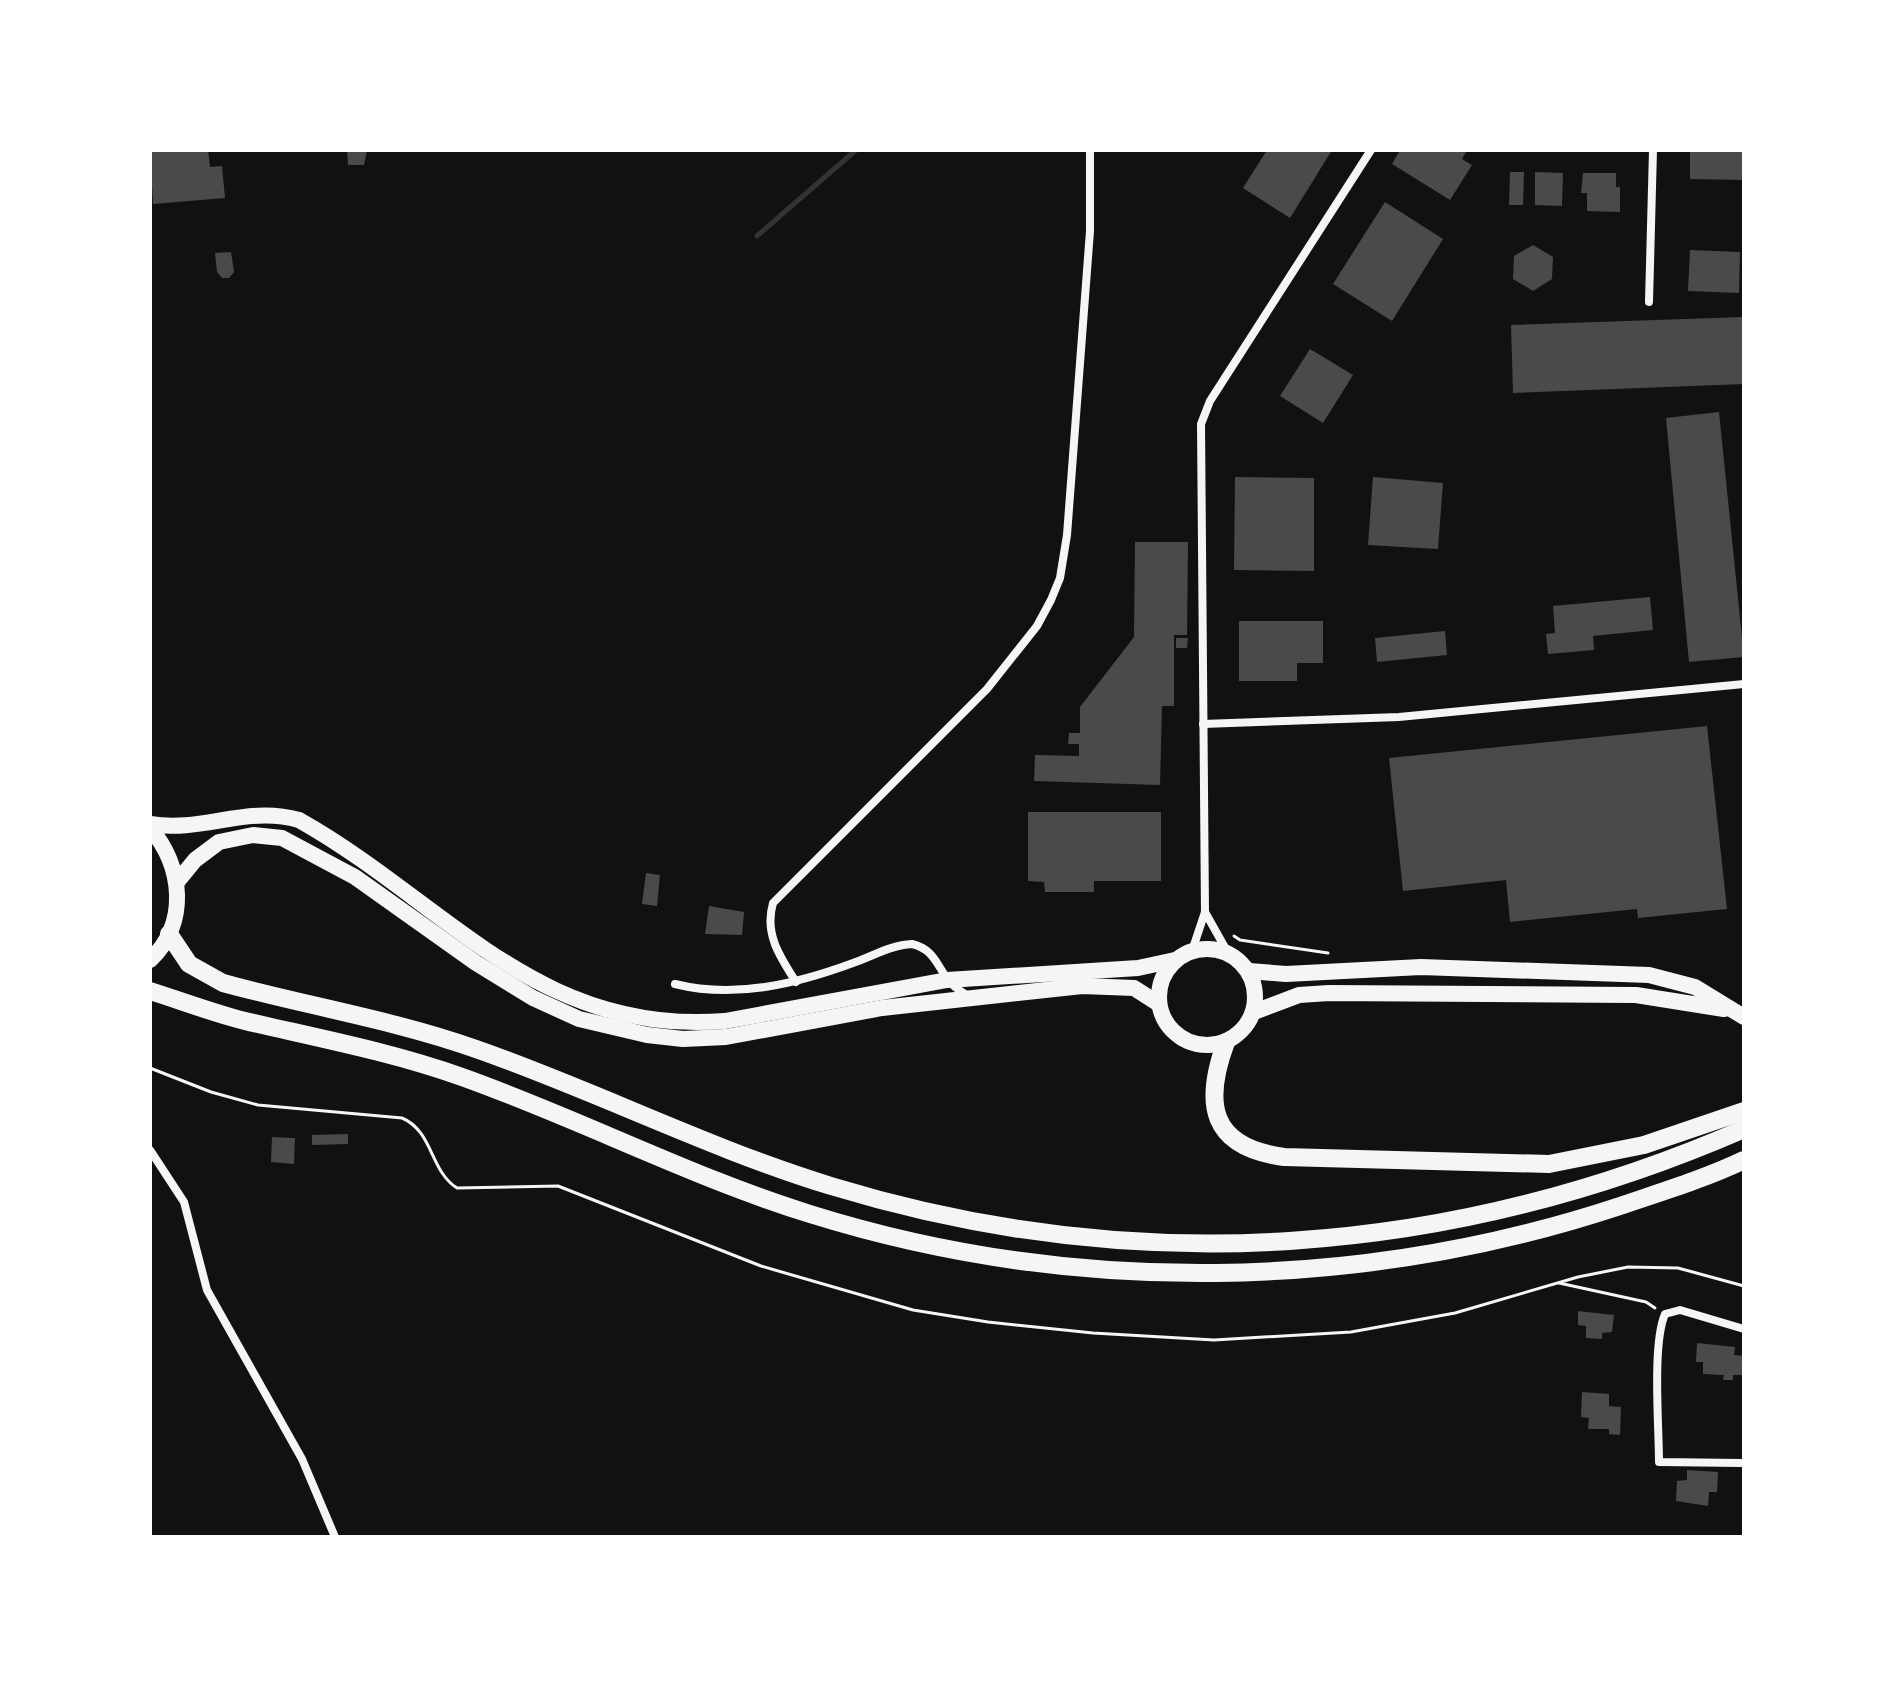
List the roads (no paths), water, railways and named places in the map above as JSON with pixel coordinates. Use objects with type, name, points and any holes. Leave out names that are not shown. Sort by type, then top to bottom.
[{"type":"highway","points":[[169,934],[189,964],[223,983],[475,1048],[756,1161],[814,1181],[959,1220],[1094,1240],[1162,1245],[1289,1243],[1454,1222],[1559,1196],[1644,1169],[1744,1129]]},
{"type":"highway","points":[[150,991],[241,1020],[397,1056],[463,1077],[810,1214],[932,1245],[1039,1263],[1218,1274],[1391,1260],[1541,1230],[1685,1184],[1744,1160]]},
{"type":"highway","points":[[1226,1042],[1212,1087],[1218,1114],[1237,1143],[1264,1154],[1284,1157],[1549,1164],[1632,1149],[1744,1111]]},
{"type":"main road","points":[[150,826],[172,828],[242,814],[280,815],[316,830],[533,980],[617,1014],[673,1022],[725,1021],[947,980],[1138,968],[1175,960],[1204,948],[1228,953],[1249,971],[1256,998],[1254,1012],[1243,1030],[1226,1042],[1212,1045],[1183,1039],[1164,1018],[1159,1004],[1162,981],[1175,960]]},
{"type":"main road","points":[[150,826],[172,861],[178,900],[169,934],[150,960]]},
{"type":"main road","points":[[177,882],[195,860],[219,842],[253,835],[282,838],[355,877],[476,963],[533,998],[579,1019],[647,1035],[683,1039],[726,1037],[882,1008],[1111,986],[1134,988],[1159,1004]]},
{"type":"main road","points":[[1249,971],[1286,974],[1421,967],[1649,975],[1695,987],[1739,1014]]},
{"type":"main road","points":[[1254,1012],[1299,995],[1329,993],[1636,995],[1672,998],[1739,1014]]},
{"type":"street","points":[[796,982],[773,944],[770,928],[773,903],[987,689],[1037,626],[1060,578],[1067,535],[1090,231],[1090,150]]},
{"type":"street","points":[[1192,951],[1205,912],[1199,447],[1203,414],[1371,150]]},
{"type":"street","points":[[1649,302],[1653,150]]},
{"type":"street","points":[[1203,724],[1399,717],[1744,684]]},
{"type":"street","points":[[1205,912],[1228,953]]},
{"type":"street","points":[[675,984],[696,989],[741,990],[796,982],[886,949],[912,944],[936,959],[947,980],[971,998]]},
{"type":"street","points":[[150,1150],[184,1202],[207,1290],[302,1459],[335,1537]]},
{"type":"street","points":[[1742,1463],[1659,1462],[1660,1354],[1665,1314],[1680,1310],[1744,1329]]},
{"type":"waterway","points":[[757,236],[856,150]]}]
